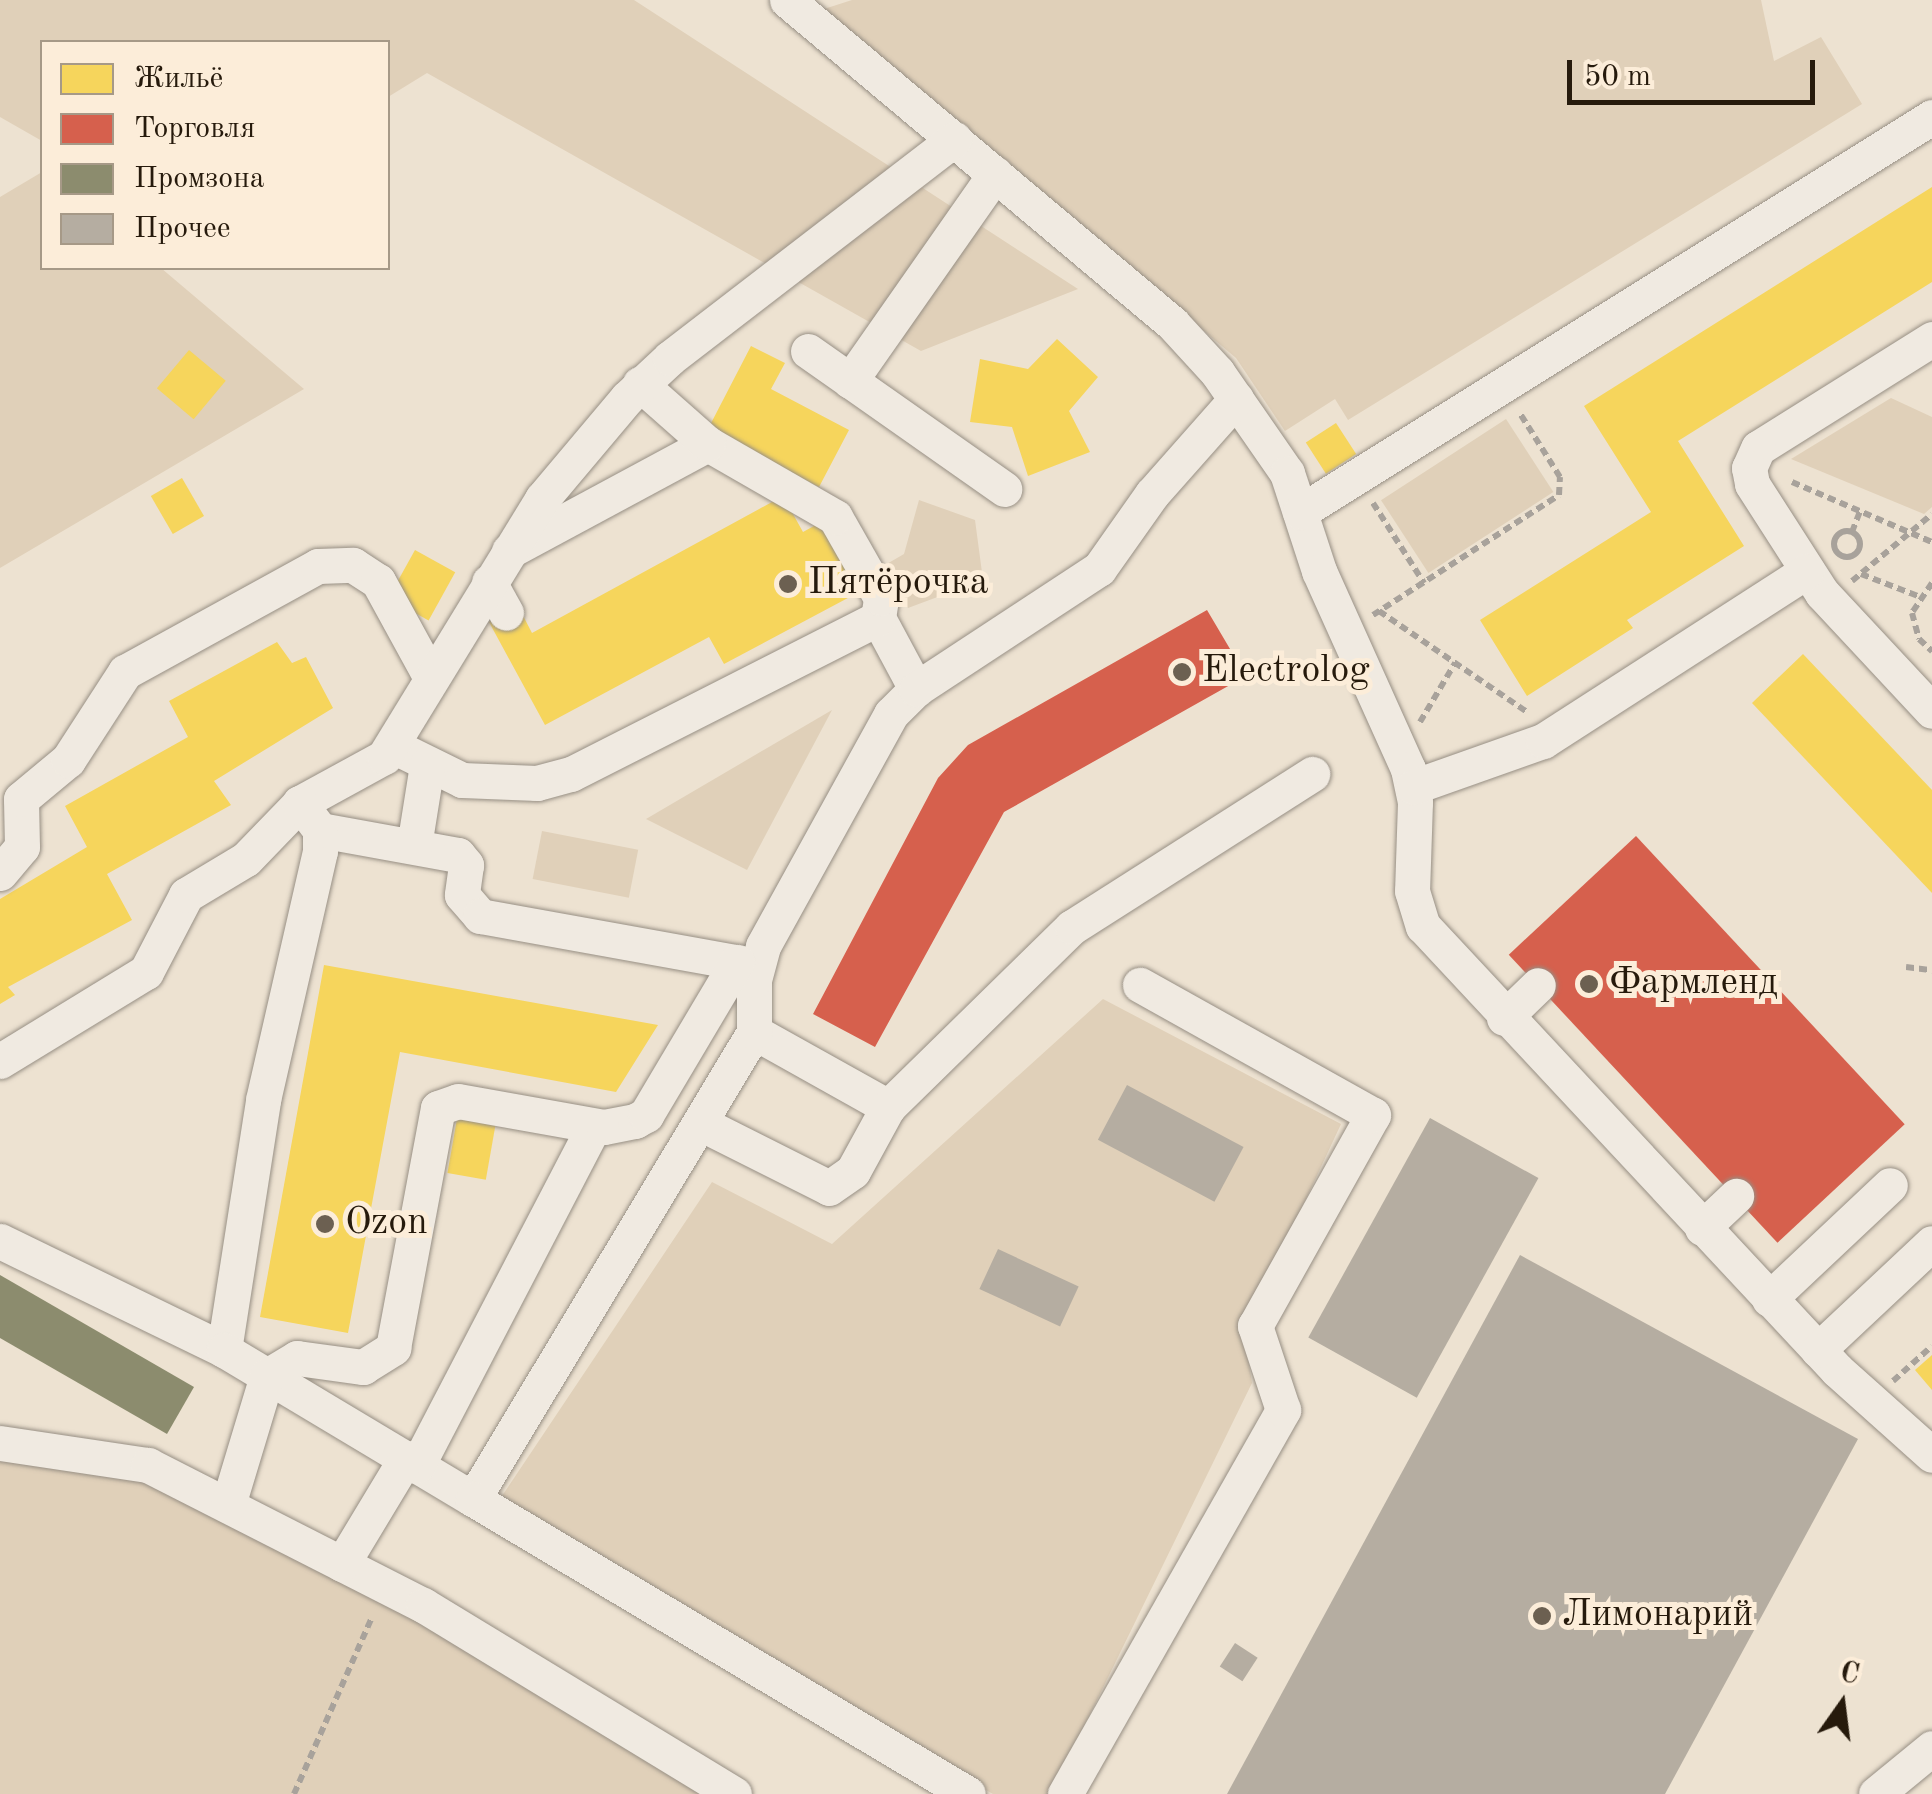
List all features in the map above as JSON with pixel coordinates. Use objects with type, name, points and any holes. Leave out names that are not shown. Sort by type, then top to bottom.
[{"type":"street","points":[[787,0],[1172,323],[1236,399],[1282,464],[1346,631],[1402,752],[1413,786],[1416,912],[1437,947],[1818,1350],[1869,1402],[1932,1455]]},
{"type":"street","points":[[1300,512],[1932,117]]},
{"type":"street","points":[[0,1061],[146,972],[186,895],[310,816],[393,746],[430,676],[497,598],[508,552],[551,487],[640,384],[954,139]]},
{"type":"street","points":[[850,381],[996,174]]},
{"type":"street","points":[[1932,339],[1758,448],[1750,464],[1752,484],[1828,601],[1932,711]]},
{"type":"street","points":[[808,351],[1004,489]]},
{"type":"street","points":[[640,384],[708,444],[834,517],[881,598],[878,618],[916,689]]},
{"type":"street","points":[[228,1505],[267,1376],[298,1358],[363,1367],[392,1348],[438,1108],[458,1101],[594,1126],[626,1124],[646,1115],[747,964],[880,731],[916,689],[1099,569],[1152,494],[1236,399]]},
{"type":"street","points":[[508,552],[708,444]]},
{"type":"street","points":[[0,873],[22,847],[21,799],[68,760],[125,672],[318,566],[354,565],[378,581],[430,676]]},
{"type":"street","points":[[1413,786],[1558,732],[1808,571]]},
{"type":"street","points":[[393,746],[428,765],[489,784],[570,774],[878,618]]},
{"type":"street","points":[[414,846],[428,765]]},
{"type":"street","points":[[700,1122],[811,1185],[828,1188],[852,1171],[888,1107],[1072,927],[1312,774]]},
{"type":"street","points":[[310,816],[464,860],[462,894],[480,916],[747,964]]},
{"type":"street","points":[[224,1350],[263,1100],[308,917],[310,816]]},
{"type":"street","points":[[474,1499],[754,1032],[747,964]]},
{"type":"street","points":[[1065,1794],[1282,1410],[1255,1326],[1372,1115],[1140,985]]},
{"type":"street","points":[[1504,1018],[1538,986]]},
{"type":"street","points":[[754,1032],[888,1107]]},
{"type":"street","points":[[342,1564],[412,1462],[594,1126]]},
{"type":"street","points":[[1769,1299],[1890,1185]]},
{"type":"street","points":[[1702,1228],[1736,1196]]},
{"type":"street","points":[[0,1241],[224,1350],[968,1794]]},
{"type":"street","points":[[1818,1350],[1932,1243]]},
{"type":"street","points":[[0,1443],[148,1465],[386,1586],[734,1794]]},
{"type":"street","points":[[1876,1794],[1932,1748]]},
{"type":"path","points":[[1346,631],[1562,490],[1502,385]]},
{"type":"path","points":[[1750,464],[1932,542]]},
{"type":"path","points":[[1356,476],[1424,582]]},
{"type":"path","points":[[1852,532],[1860,511]]},
{"type":"path","points":[[1828,601],[1932,514]]},
{"type":"path","points":[[1852,532],[1840,533],[1834,549],[1843,557],[1855,555]]},
{"type":"path","points":[[1852,532],[1860,545],[1855,555]]},
{"type":"path","points":[[1855,555],[1864,571],[1918,596]]},
{"type":"path","points":[[1932,583],[1918,596],[1914,631],[1932,651]]},
{"type":"path","points":[[1379,611],[1558,732]]},
{"type":"path","points":[[1402,752],[1455,663]]},
{"type":"path","points":[[1906,967],[1932,970]]},
{"type":"path","points":[[1869,1402],[1932,1346]]},
{"type":"path","points":[[294,1794],[386,1586]]},
{"type":"shaded area","points":[[0,0],[634,0],[1078,289],[921,351],[427,73],[390,96],[390,40],[40,40],[40,140],[0,117]]},
{"type":"shaded area","points":[[852,0],[1761,0],[1774,61],[1821,37],[1862,104],[1348,420],[1335,399],[1285,431],[1236,358],[824,9]]},
{"type":"shaded area","points":[[40,173],[40,270],[163,270],[304,389],[0,568],[0,197]]},
{"type":"shaded area","points":[[1891,398],[1932,417],[1932,507],[1924,514],[1791,459]]},
{"type":"shaded area","points":[[1506,419],[1553,492],[1428,573],[1381,500]]},
{"type":"shaded area","points":[[919,500],[975,520],[983,580],[908,608],[885,565],[904,554]]},
{"type":"shaded area","points":[[832,710],[747,870],[646,819]]},
{"type":"shaded area","points":[[542,831],[638,850],[629,898],[533,879]]},
{"type":"shaded area","points":[[1103,999],[1341,1124],[1244,1332],[1252,1383],[1051,1794],[993,1794],[494,1508],[712,1182],[832,1244]]},
{"type":"shaded area","points":[[0,1457],[148,1478],[414,1620],[702,1794],[0,1794]]},
{"type":"building: Жильё","points":[[1932,187],[1932,282],[1678,441],[1744,546],[1627,620],[1633,628],[1527,696],[1480,620],[1651,512],[1584,406]]},
{"type":"building: Жильё","points":[[1057,339],[1098,377],[1069,411],[1090,452],[1028,476],[1012,427],[970,422],[980,359],[1028,369]]},
{"type":"building: Жильё","points":[[751,346],[785,363],[771,389],[849,430],[819,487],[708,429]]},
{"type":"building: Жильё","points":[[189,350],[226,381],[194,419],[157,388]]},
{"type":"building: Жильё","points":[[1336,423],[1356,454],[1326,474],[1306,443]]},
{"type":"building: Жильё","points":[[182,478],[204,516],[173,534],[151,496]]},
{"type":"building: Жильё","points":[[783,496],[803,532],[823,521],[861,591],[724,664],[709,637],[545,725],[489,622],[518,606],[532,633]]},
{"type":"building: Жильё","points":[[415,550],[455,572],[429,620],[388,598]]},
{"type":"building: Жильё","points":[[277,642],[292,663],[306,657],[333,708],[214,781],[231,805],[107,874],[132,920],[8,987],[15,995],[0,1004],[0,899],[87,847],[65,806],[188,737],[169,701]]},
{"type":"building: Жильё","points":[[1803,654],[1932,790],[1932,893],[1752,703]]},
{"type":"building: Жильё","points":[[324,965],[658,1025],[616,1092],[400,1052],[348,1333],[260,1317]]},
{"type":"building: Жильё","points":[[458,1113],[496,1120],[486,1180],[447,1173]]},
{"type":"building: Жильё","points":[[1932,1355],[1932,1390],[1915,1370]]},
{"type":"building: Торговля","points":[[1207,610],[1246,676],[1004,812],[875,1047],[813,1014],[938,778],[968,745]]},
{"type":"building: Торговля","points":[[1636,836],[1905,1124],[1777,1243],[1509,955]]},
{"type":"building: Промзона","points":[[0,1275],[194,1387],[167,1434],[0,1338]]},
{"type":"building: Прочее","points":[[1127,1085],[1244,1147],[1214,1202],[1098,1140]]},
{"type":"building: Прочее","points":[[1430,1118],[1538,1178],[1417,1398],[1308,1338]]},
{"type":"building: Прочее","points":[[998,1249],[1079,1287],[1060,1326],[979,1289]]},
{"type":"building: Прочее","name":"Лимонарий","points":[[1520,1255],[1858,1439],[1665,1794],[1227,1794]]},
{"type":"building: Прочее","points":[[1235,1643],[1258,1658],[1242,1681],[1220,1666]]},
{"type":"place","name":"Пятёрочка","points":[[788,584]]},
{"type":"place","name":"Electrolog","points":[[1182,672]]},
{"type":"place","name":"Фармленд","points":[[1589,984]]},
{"type":"place","name":"Ozon","points":[[325,1224]]},
{"type":"place","name":"Лимонарий","points":[[1542,1616]]}]
